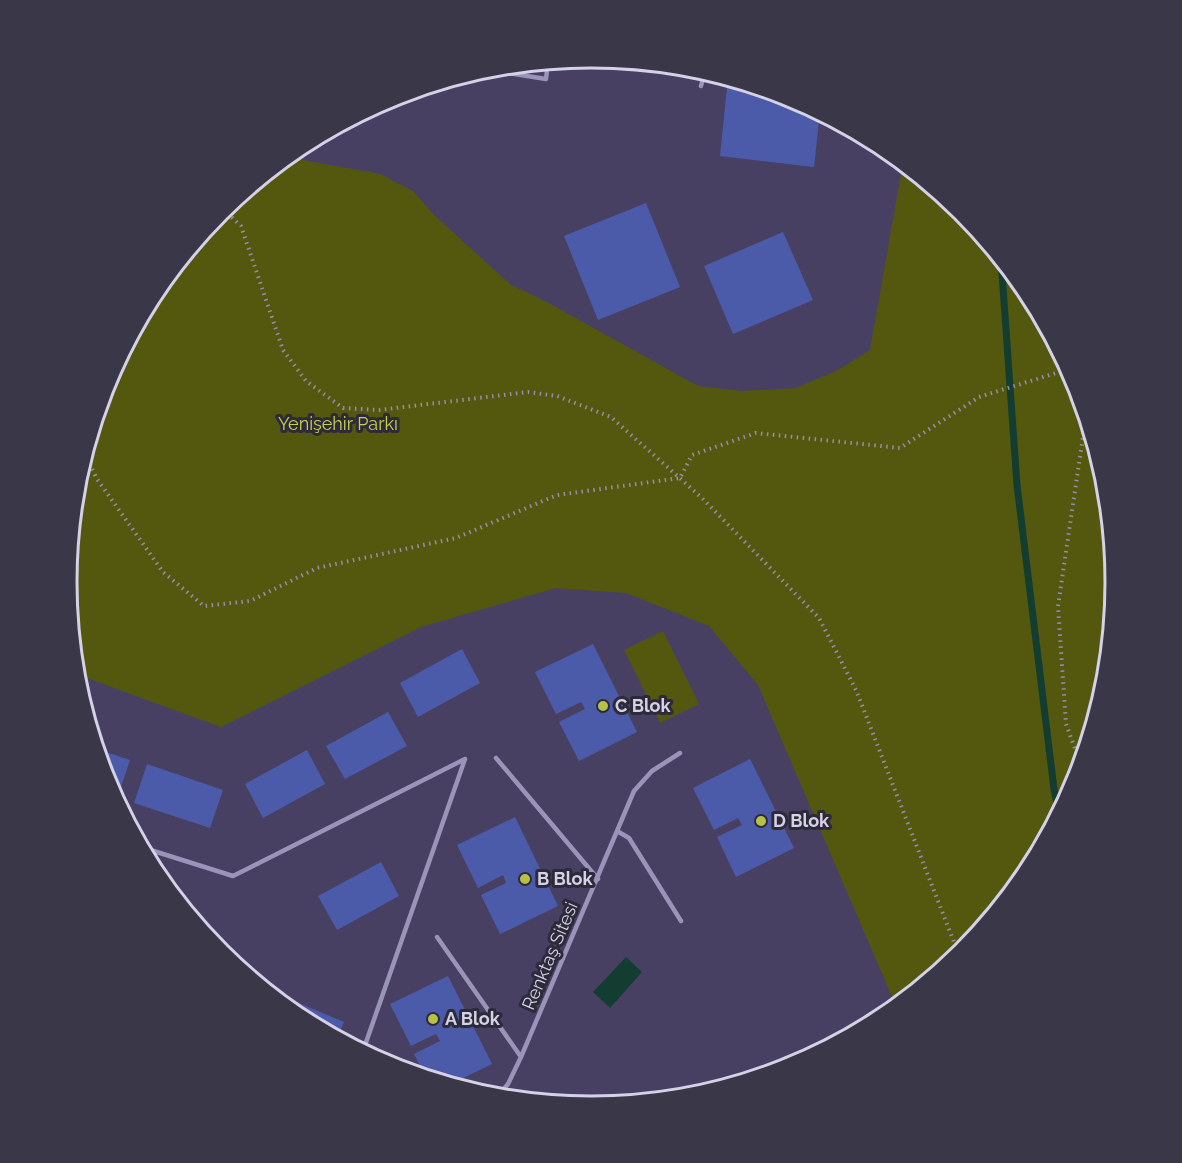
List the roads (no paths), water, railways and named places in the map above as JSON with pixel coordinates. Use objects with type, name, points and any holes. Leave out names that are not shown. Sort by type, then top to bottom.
[{"type":"lane","points":[[512,74],[546,79],[547,70]]},
{"type":"lane","points":[[701,86],[703,80]]},
{"type":"lane","name":"Renktaş Sitesi","points":[[505,1088],[521,1057],[634,791],[652,771],[680,753]]},
{"type":"lane","points":[[496,758],[598,879]]},
{"type":"lane","points":[[154,851],[233,876],[465,759],[366,1043]]},
{"type":"lane","points":[[617,831],[630,838],[681,921]]},
{"type":"lane","name":"Renktaş Sitesi","points":[[437,936],[521,1057]]},
{"type":"waterway","points":[[1002,273],[1017,485],[1056,800]]},
{"type":"place","name":"C Blok","points":[[603,706]]},
{"type":"place","name":"D Blok","points":[[761,821]]},
{"type":"place","name":"B Blok","points":[[525,879]]},
{"type":"place","name":"A Blok","points":[[433,1019]]},
{"type":"park label","name":"Yenişehir Parkı","points":[[338,424]]}]
